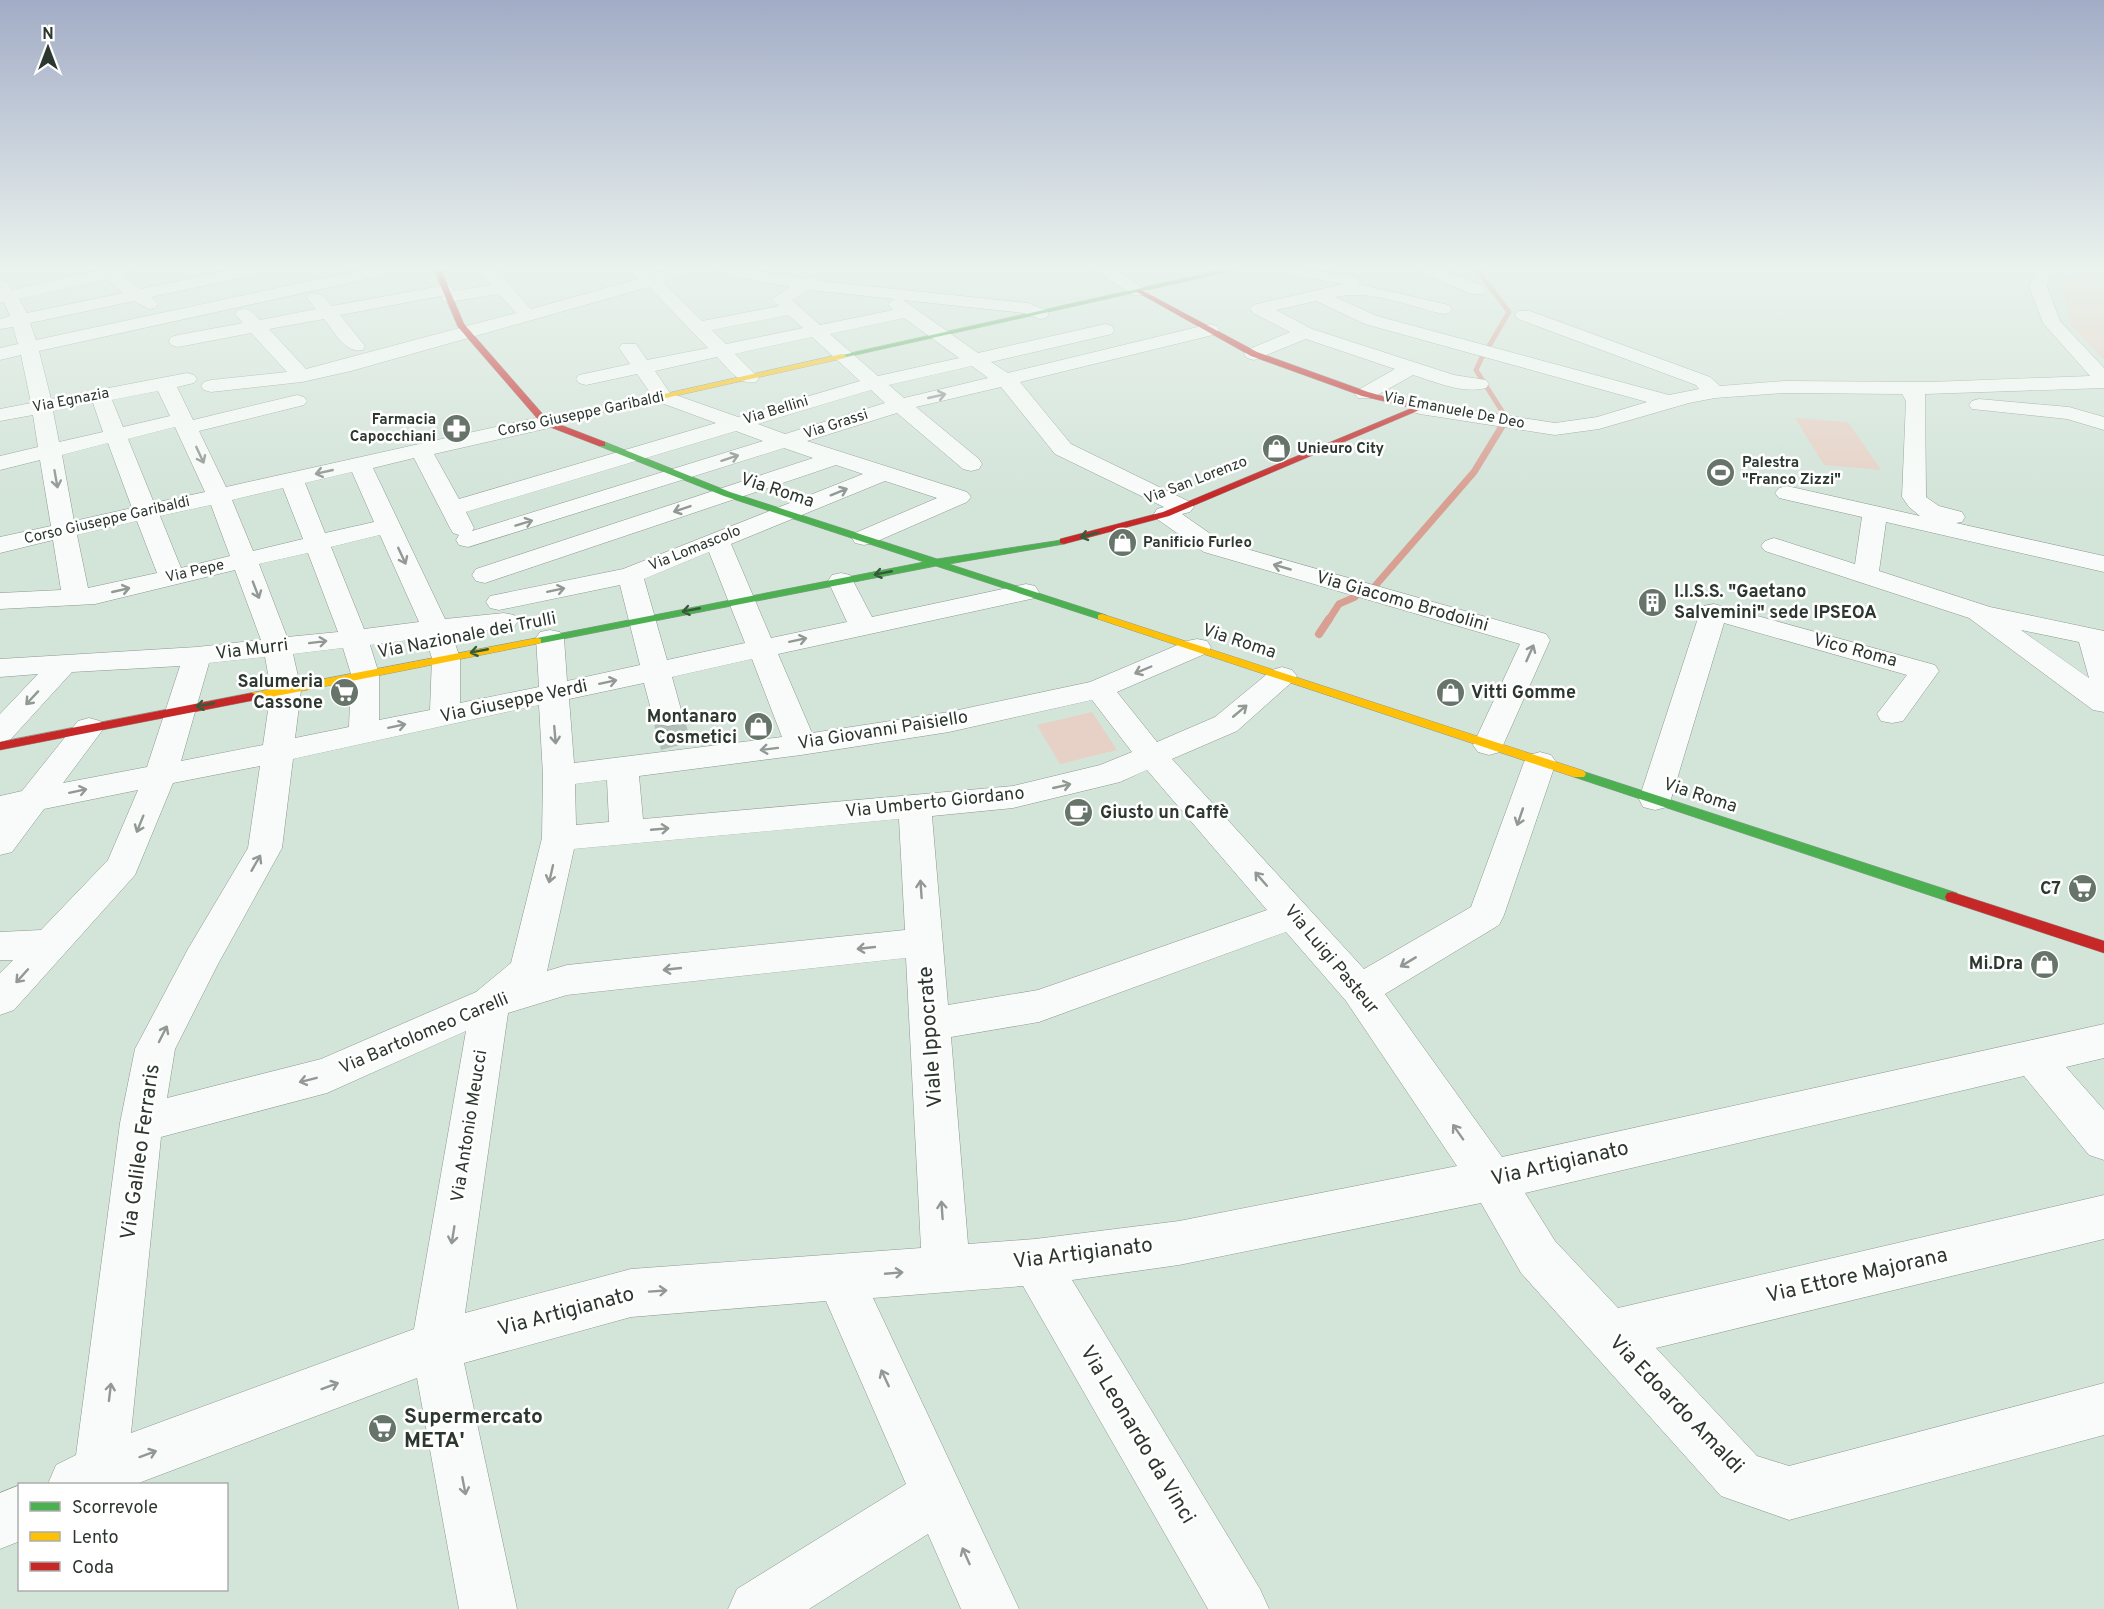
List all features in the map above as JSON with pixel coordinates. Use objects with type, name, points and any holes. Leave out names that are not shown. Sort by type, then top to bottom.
[{"type":"street","points":[[19,345],[26,371],[42,407],[76,597]]},
{"type":"street","points":[[181,345],[203,371],[302,376],[409,345]]},
{"type":"street","points":[[249,347],[259,345]]},
{"type":"street","points":[[272,345],[302,376]]},
{"type":"street","points":[[336,350],[362,345]]},
{"type":"street","name":"Via Roma","points":[[478,345],[545,422],[727,494],[940,562],[2104,947]]},
{"type":"street","points":[[717,345],[749,378]]},
{"type":"street","points":[[616,407],[578,372],[642,367],[746,345]]},
{"type":"street","points":[[832,345],[971,464]]},
{"type":"street","name":"Corso Giuseppe Garibaldi","points":[[0,546],[545,422],[899,345]]},
{"type":"street","points":[[953,345],[1012,385],[1063,449],[1174,510]]},
{"type":"street","points":[[1039,345],[1068,365]]},
{"type":"street","name":"Via Bellini","points":[[452,508],[874,382],[1039,345]]},
{"type":"street","points":[[1128,345],[1134,349]]},
{"type":"street","name":"Via Grassi","points":[[468,540],[900,405],[1150,345]]},
{"type":"street","name":"Via Emanuele De Deo","points":[[1238,345],[1254,354],[1365,394],[1420,408],[1555,429],[1599,423],[1714,392],[1784,387],[1912,395]]},
{"type":"street","points":[[1254,354],[1276,345]]},
{"type":"street","points":[[1342,345],[1452,381],[1479,384]]},
{"type":"street","points":[[1462,345],[1670,402]]},
{"type":"street","points":[[1606,345],[1703,381],[1714,392]]},
{"type":"street","points":[[2072,345],[2104,381]]},
{"type":"street","points":[[629,348],[663,397],[784,441],[959,497],[864,538]]},
{"type":"street","points":[[203,371],[306,356]]},
{"type":"street","points":[[1365,394],[1411,368]]},
{"type":"street","name":"Via Egnazia","points":[[0,415],[100,396],[167,387],[203,371]]},
{"type":"street","points":[[1912,395],[2104,381]]},
{"type":"street","name":"Via Galileo Ferraris","points":[[88,1478],[141,1123],[155,1049],[201,959],[265,848],[286,690],[277,647],[245,561],[219,496],[167,387]]},
{"type":"street","points":[[1912,395],[2068,412],[2104,424]]},
{"type":"street","points":[[1912,395],[1914,497],[1918,505],[1934,513],[2104,550]]},
{"type":"street","points":[[100,396],[148,512],[172,578]]},
{"type":"street","points":[[0,463],[117,435],[297,400]]},
{"type":"street","name":"Via San Lorenzo","points":[[940,562],[1061,542],[1174,510],[1420,408]]},
{"type":"street","points":[[421,450],[485,575],[504,623]]},
{"type":"street","points":[[485,575],[837,457]]},
{"type":"street","points":[[360,464],[436,629],[446,658],[446,716]]},
{"type":"street","name":"Via Lomascolo","points":[[504,623],[885,473]]},
{"type":"street","points":[[291,480],[354,638],[365,674],[364,734]]},
{"type":"street","points":[[1787,493],[2104,564]]},
{"type":"street","name":"Via Giacomo Brodolini","points":[[1174,510],[1213,547],[1536,640],[1490,745]]},
{"type":"street","points":[[1866,575],[1875,513]]},
{"type":"street","name":"Via Pepe","points":[[0,601],[95,596],[388,526]]},
{"type":"street","points":[[717,541],[801,745]]},
{"type":"street","points":[[1774,546],[1979,612],[2098,638],[2104,681]]},
{"type":"street","name":"Via Nazionale dei Trulli","points":[[0,746],[446,658],[504,623],[550,638],[940,562]]},
{"type":"street","points":[[630,575],[674,741]]},
{"type":"street","points":[[841,581],[863,627]]},
{"type":"street","name":"Via Giuseppe Verdi","points":[[0,807],[364,734],[1026,592]]},
{"type":"street","name":"Vico Roma","points":[[1654,800],[1714,612],[1924,671],[1892,714]]},
{"type":"street","points":[[1979,612],[2104,703]]},
{"type":"street","name":"Via Murri","points":[[0,668],[197,656],[504,623]]},
{"type":"street","points":[[490,1003],[528,970],[560,837],[559,775],[550,638]]},
{"type":"street","name":"Via Giovanni Paisiello","points":[[559,775],[622,767],[674,741],[801,745],[949,722],[1099,689],[1197,647]]},
{"type":"street","points":[[0,999],[123,866],[161,774],[197,656]]},
{"type":"street","points":[[126,688],[148,659]]},
{"type":"street","points":[[0,732],[64,664]]},
{"type":"street","name":"Via Umberto Giordano","points":[[560,837],[1013,797],[1109,774],[1226,724],[1282,676]]},
{"type":"street","name":"Via Luigi Pasteur","points":[[1099,689],[1151,755],[1360,990],[1492,1180]]},
{"type":"street","points":[[0,843],[89,728]]},
{"type":"street","points":[[1360,990],[1486,915],[1540,762]]},
{"type":"street","points":[[622,767],[627,832]]},
{"type":"street","name":"Viale Ippocrate","points":[[915,806],[946,1268]]},
{"type":"street","points":[[930,1024],[1039,1006],[1293,915]]},
{"type":"street","name":"Via Bartolomeo Carelli","points":[[141,1123],[327,1075],[490,1003],[567,980],[924,942]]},
{"type":"street","points":[[0,946],[51,944]]},
{"type":"street","name":"Via Antonio Meucci","points":[[436,1346],[490,1003]]},
{"type":"street","name":"Via Artigianato","points":[[88,1478],[436,1346],[630,1293],[1035,1262],[1179,1243],[1492,1180],[2104,1041]]},
{"type":"street","points":[[2033,1058],[2104,1141]]},
{"type":"street","name":"Via Edoardo Amaldi","points":[[1492,1180],[1538,1257],[1740,1477],[1789,1493],[2104,1409]]},
{"type":"street","name":"Via Ettore Majorana","points":[[1610,1335],[2104,1217]]},
{"type":"street","name":"Via Leonardo da Vinci","points":[[1035,1262],[1240,1609]]},
{"type":"street","points":[[839,1277],[990,1609]]},
{"type":"street","points":[[436,1346],[488,1609]]},
{"type":"street","points":[[757,1609],[939,1495]]},
{"type":"street","points":[[0,1522],[18,1513]]},
{"type":"shaded area","points":[[2090,345],[2104,345],[2104,360]]},
{"type":"shaded area","points":[[1795,418],[1848,422],[1881,470],[1824,465]]},
{"type":"shaded area","points":[[1092,712],[1117,750],[1060,764],[1037,725]]},
{"type":"waterway","points":[[1483,355],[1476,370],[1505,416],[1503,424]]},
{"type":"waterway","points":[[1375,586],[1474,472],[1504,423]]},
{"type":"waterway","points":[[1328,621],[1339,604],[1355,597]]},
{"type":"waterway","points":[[1319,634],[1329,619]]},
{"type":"tunnel","points":[[668,717],[676,746]]},
{"type":"traffic: fast","points":[[842,356],[892,345]]},
{"type":"traffic: fast","points":[[602,444],[727,494],[1102,617]]},
{"type":"traffic: fast","points":[[537,641],[940,562],[1064,541]]},
{"type":"traffic: fast","points":[[1579,774],[1952,897]]},
{"type":"traffic: slow","points":[[545,422],[842,356]]},
{"type":"traffic: slow","points":[[1102,617],[1579,774]]},
{"type":"traffic: slow","points":[[251,697],[537,641]]},
{"type":"traffic: jam","points":[[478,345],[545,422],[602,444]]},
{"type":"traffic: jam","points":[[1238,345],[1254,354],[1365,394],[1420,408]]},
{"type":"traffic: jam","points":[[1064,541],[1166,514],[1420,408]]},
{"type":"traffic: jam","points":[[0,746],[251,697]]},
{"type":"traffic: jam","points":[[1952,897],[2104,947]]},
{"type":"place","name":"Farmacia Capocchiani","points":[[457,429]]},
{"type":"place","name":"Unieuro City","points":[[1276,449]]},
{"type":"place","name":"Palestra \"Franco Zizzi\"","points":[[1721,472]]},
{"type":"place","name":"Panificio Furleo","points":[[1122,543]]},
{"type":"place","name":"I.I.S.S. \"Gaetano Salvemini\" sede IPSEOA","points":[[1653,602]]},
{"type":"place","name":"Salumeria Cassone","points":[[344,692]]},
{"type":"place","name":"Vitti Gomme","points":[[1450,693]]},
{"type":"place","name":"Montanaro Cosmetici","points":[[758,727]]},
{"type":"place","name":"Giusto un Caffè","points":[[1079,813]]},
{"type":"place","name":"C7","points":[[2082,889]]},
{"type":"place","name":"Mi.Dra","points":[[2044,964]]},
{"type":"place","name":"Supermercato META'","points":[[383,1429]]}]
